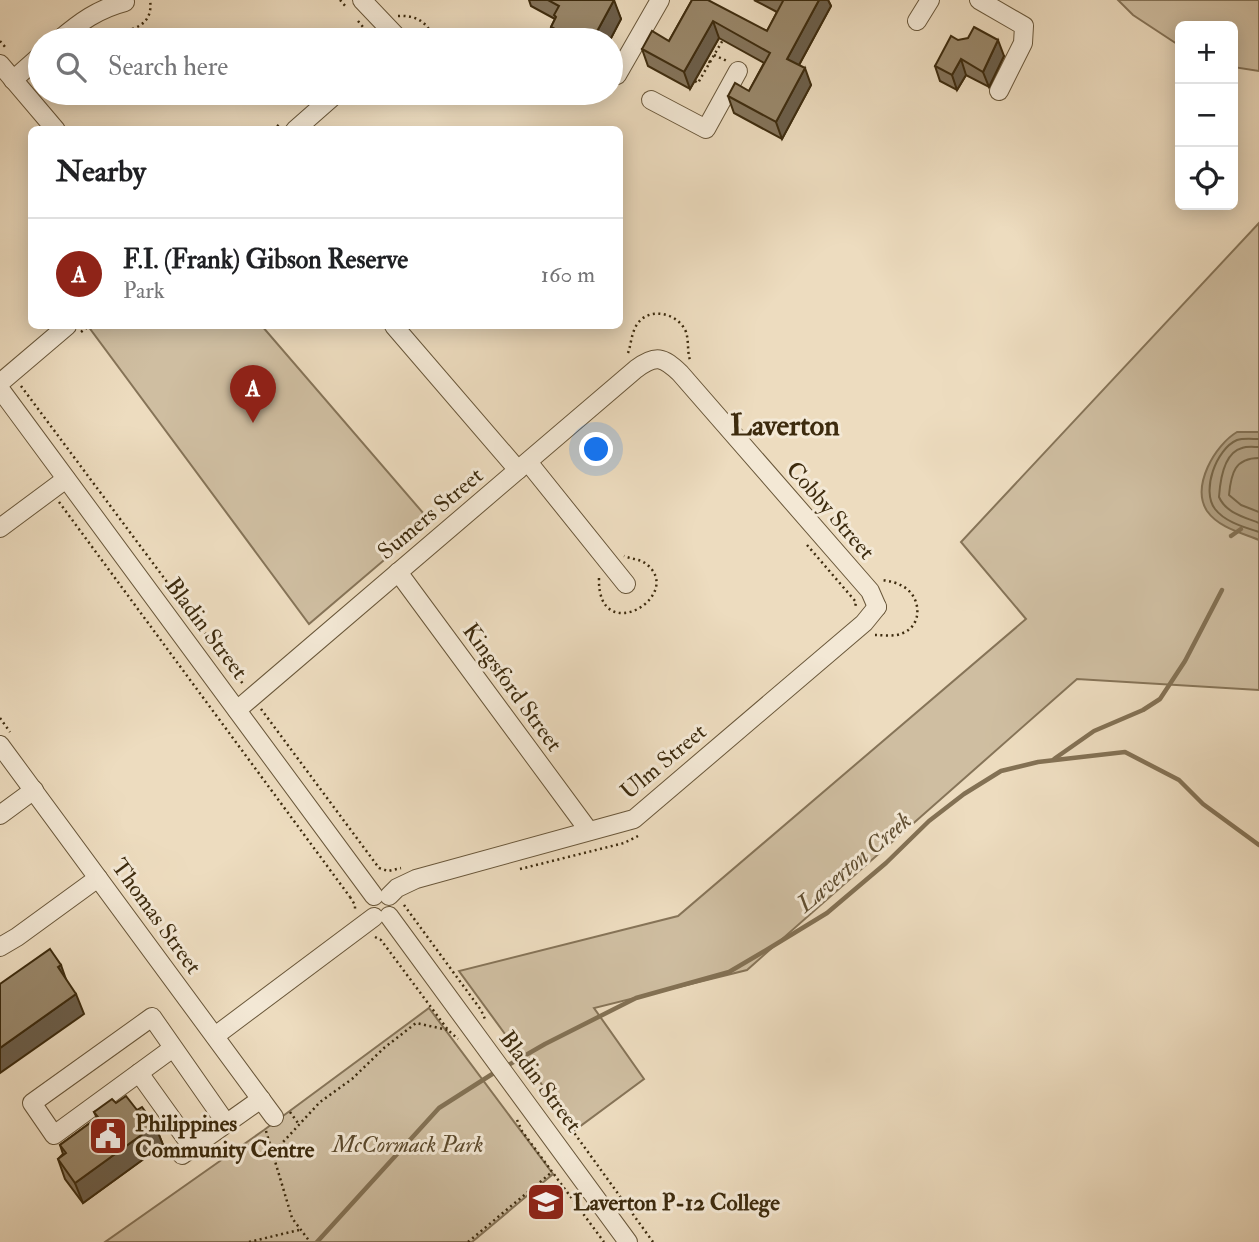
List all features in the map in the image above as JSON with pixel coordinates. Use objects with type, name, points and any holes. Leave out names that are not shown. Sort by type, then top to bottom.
[{"type":"street","points":[[362,0],[389,28]]},
{"type":"street","points":[[623,65],[660,0]]},
{"type":"street","points":[[917,21],[930,0]]},
{"type":"street","points":[[979,0],[1024,26],[1023,43],[999,91]]},
{"type":"street","points":[[73,28],[105,7],[125,2]]},
{"type":"street","points":[[0,64],[28,97]]},
{"type":"street","points":[[13,80],[28,67]]},
{"type":"street","points":[[651,100],[706,129],[738,71]]},
{"type":"street","points":[[34,105],[53,126]]},
{"type":"street","points":[[300,126],[323,105]]},
{"type":"street","points":[[6,378],[63,329]]},
{"type":"street","points":[[397,329],[523,466],[626,584]]},
{"type":"street","name":"Sumers Street","points":[[237,710],[636,369],[657,359]]},
{"type":"street","name":"Cobby Street","points":[[657,359],[668,363],[680,373],[883,608]]},
{"type":"street","name":"Bladin Street","points":[[0,389],[237,710],[388,896]]},
{"type":"street","points":[[0,528],[66,480]]},
{"type":"street","name":"Kingsford Street","points":[[398,572],[589,831]]},
{"type":"street","name":"Ulm Street","points":[[388,896],[397,888],[416,880],[634,818],[883,608]]},
{"type":"street","name":"Thomas Street","points":[[0,745],[261,1099],[270,1122]]},
{"type":"street","points":[[0,815],[34,790]]},
{"type":"street","points":[[0,947],[99,878]]},
{"type":"street","points":[[215,1036],[381,917],[394,906],[388,896]]},
{"type":"street","name":"Bladin Street","points":[[381,917],[466,1021],[628,1242]]},
{"type":"street","points":[[173,1048],[54,1135],[32,1103],[152,1017],[226,1124]]},
{"type":"street","points":[[139,1073],[187,1151],[261,1099]]},
{"type":"path","points":[[136,28],[148,17],[150,0]]},
{"type":"path","points":[[392,12],[398,16],[416,17],[429,28]]},
{"type":"path","points":[[695,81],[698,83],[726,34]]},
{"type":"path","points":[[698,59],[710,62]]},
{"type":"path","points":[[624,359],[638,323],[653,314],[666,314],[682,325],[688,340],[689,359],[696,369]]},
{"type":"path","points":[[6,378],[252,697],[379,868],[388,871],[410,865]]},
{"type":"path","points":[[50,491],[350,897]]},
{"type":"path","points":[[802,539],[856,602],[854,613]]},
{"type":"path","points":[[868,640],[874,635],[907,632],[914,624],[917,614],[917,604],[910,591],[880,579]]},
{"type":"path","points":[[520,869],[624,843],[645,829]]},
{"type":"path","points":[[388,896],[401,902],[481,1010]]},
{"type":"path","points":[[272,1154],[329,1094],[352,1079],[384,1048],[416,1023],[449,1032],[376,936]]},
{"type":"path","points":[[604,1242],[522,1131],[530,1107],[562,1116],[653,1242]]},
{"type":"path","points":[[270,1122],[272,1154],[292,1218],[309,1240]]},
{"type":"path","points":[[468,1242],[553,1171]]},
{"type":"path","points":[[249,1242],[299,1230]]},
{"type":"green space","points":[[1118,0],[1259,0],[1259,71],[1238,68],[1238,21],[1175,21],[1175,43],[1133,15]]},
{"type":"green space","points":[[1259,223],[1259,690],[1077,679],[747,970],[594,1008],[644,1079],[575,1130],[459,971],[678,916],[1026,619],[961,542]]},
{"type":"green space","points":[[90,329],[265,329],[430,521],[309,624]]},
{"type":"green space","name":"McCormack Park","points":[[429,1008],[553,1174],[472,1242],[105,1242],[264,1130]]},
{"type":"water","points":[[1237,432],[1259,432],[1259,540],[1218,522],[1207,511],[1203,501],[1202,490],[1208,467],[1221,446]]},
{"type":"building","points":[[548,0],[614,0],[599,28],[551,27],[559,6]]},
{"type":"building","points":[[692,0],[708,0],[767,31],[782,0],[819,0],[787,59],[805,68],[776,122],[728,96],[735,83],[749,91],[770,53],[713,21],[684,72],[642,49],[652,31],[669,41]]},
{"type":"building","points":[[974,27],[998,40],[983,72],[961,59],[952,75],[935,66],[951,36],[958,40],[968,38]]},
{"type":"building","points":[[50,949],[76,994],[0,1048],[0,984]]},
{"type":"building","points":[[126,1096],[137,1110],[142,1107],[155,1125],[75,1183],[58,1159],[66,1153],[60,1145],[98,1117],[94,1112],[112,1099],[116,1103]]},
{"type":"waterway","points":[[1231,536],[1241,529]]},
{"type":"waterway","points":[[1054,759],[1094,731],[1143,710],[1160,699],[1185,661],[1222,590]]},
{"type":"waterway","name":"Laverton Creek","points":[[505,1067],[636,998],[729,972],[763,952],[827,913],[886,863],[929,821],[964,794],[1001,771],[1038,762],[1125,752],[1179,780],[1203,804],[1259,845]]},
{"type":"waterway","name":"Laverton Creek","points":[[317,1242],[439,1108],[497,1071]]},
{"type":"place","name":"F.I. (Frank) Gibson Reserve","points":[[253,423]]},
{"type":"place","name":"Philippines Community Centre","points":[[108,1136]]},
{"type":"place","name":"Laverton P-12 College","points":[[546,1202]]},
{"type":"district","name":"Laverton","points":[[785,425]]}]
